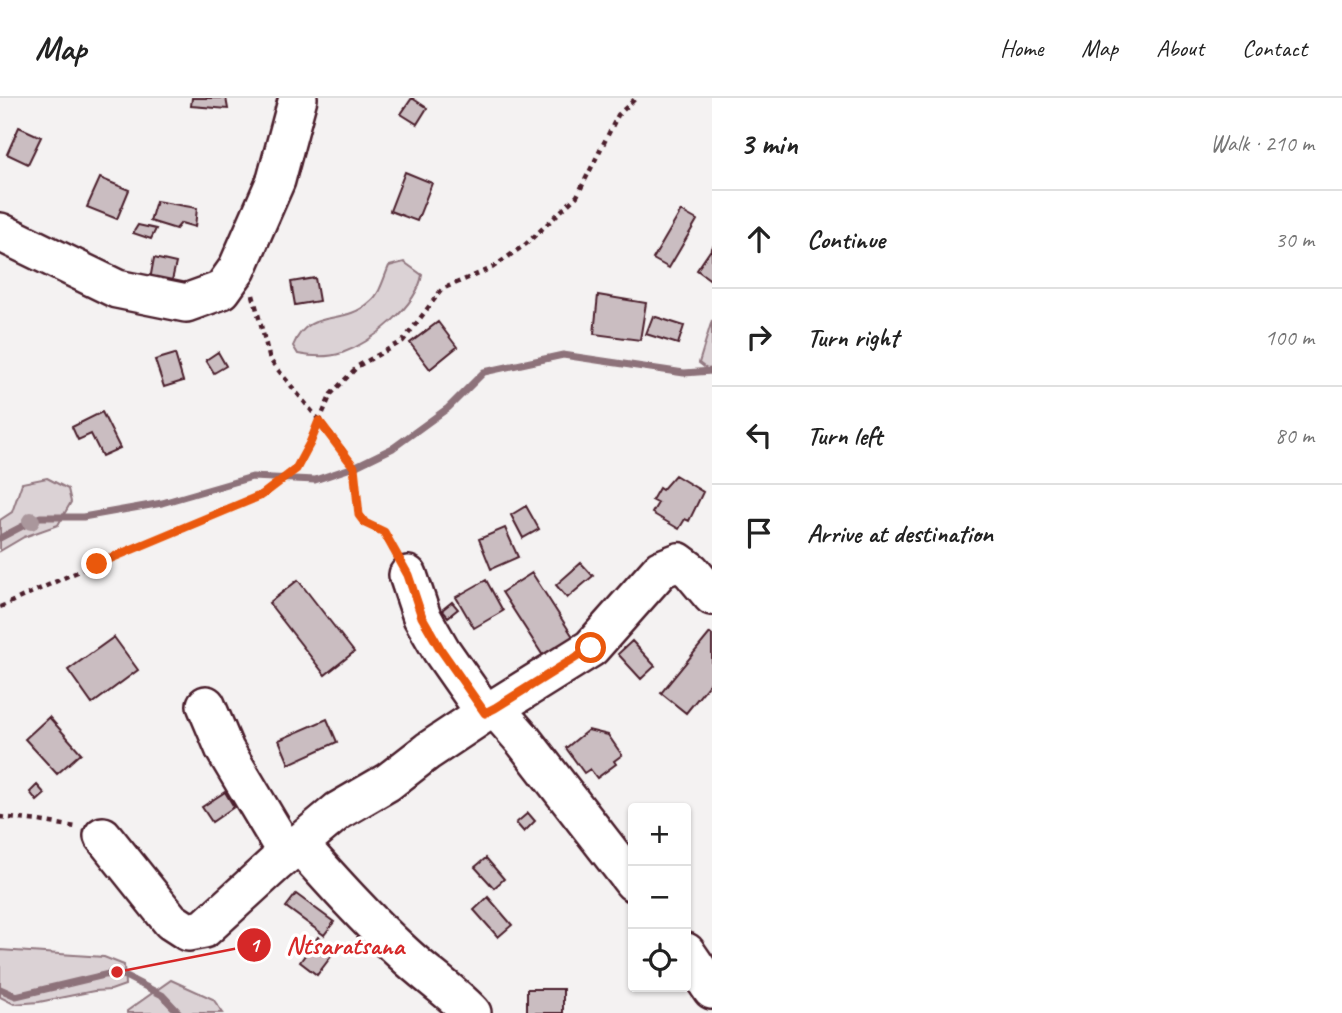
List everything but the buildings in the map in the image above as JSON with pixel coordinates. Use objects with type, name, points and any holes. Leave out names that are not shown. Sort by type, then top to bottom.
[{"type":"street","points":[[0,232],[117,289],[186,303],[222,290],[237,269],[275,180],[298,98]]},
{"type":"street","points":[[103,836],[171,921],[188,932],[204,929],[338,811],[388,782],[428,751],[490,710],[591,648],[661,569],[679,562],[691,570],[712,596]]},
{"type":"street","points":[[408,575],[422,617],[441,650],[490,710],[523,740],[628,876]]},
{"type":"street","points":[[206,705],[225,750],[293,849],[402,953],[472,1013]]},
{"type":"street","points":[[691,958],[712,990]]},
{"type":"path","points":[[0,607],[262,495],[296,469],[331,394],[358,366],[403,341],[442,289],[492,268],[526,244],[576,196],[618,115],[636,98]]},
{"type":"path","points":[[237,269],[254,295],[270,360],[354,467],[359,515],[365,523],[384,532],[408,575]]},
{"type":"path","points":[[0,817],[77,828],[103,836]]},
{"type":"shaded area","points":[[404,262],[422,275],[411,299],[391,322],[366,341],[342,353],[331,356],[298,354],[293,346],[308,326],[360,309],[377,294],[389,266]]},
{"type":"shaded area","points":[[712,320],[712,373],[699,363]]},
{"type":"shaded area","points":[[47,478],[68,489],[71,502],[58,525],[24,537],[0,551],[0,520],[12,512],[22,483]]},
{"type":"shaded area","points":[[0,950],[104,957],[124,965],[125,985],[111,990],[14,1004],[0,997]]},
{"type":"shaded area","points":[[171,980],[213,999],[223,1013],[127,1013]]},
{"type":"waterway","points":[[0,538],[40,517],[83,517],[162,503],[252,477],[315,480],[354,467],[393,448],[448,408],[484,372],[563,355],[684,373],[712,371]]},
{"type":"waterway","points":[[0,989],[16,996],[117,972],[162,995],[179,1013]]},
{"type":"place","name":"Ntsaratsana","points":[[117,972]]},
{"type":"route","points":[[97,564],[262,495],[296,469],[319,421],[354,467],[359,515],[365,523],[384,532],[408,575],[422,617],[441,650],[485,713],[591,648]]}]
